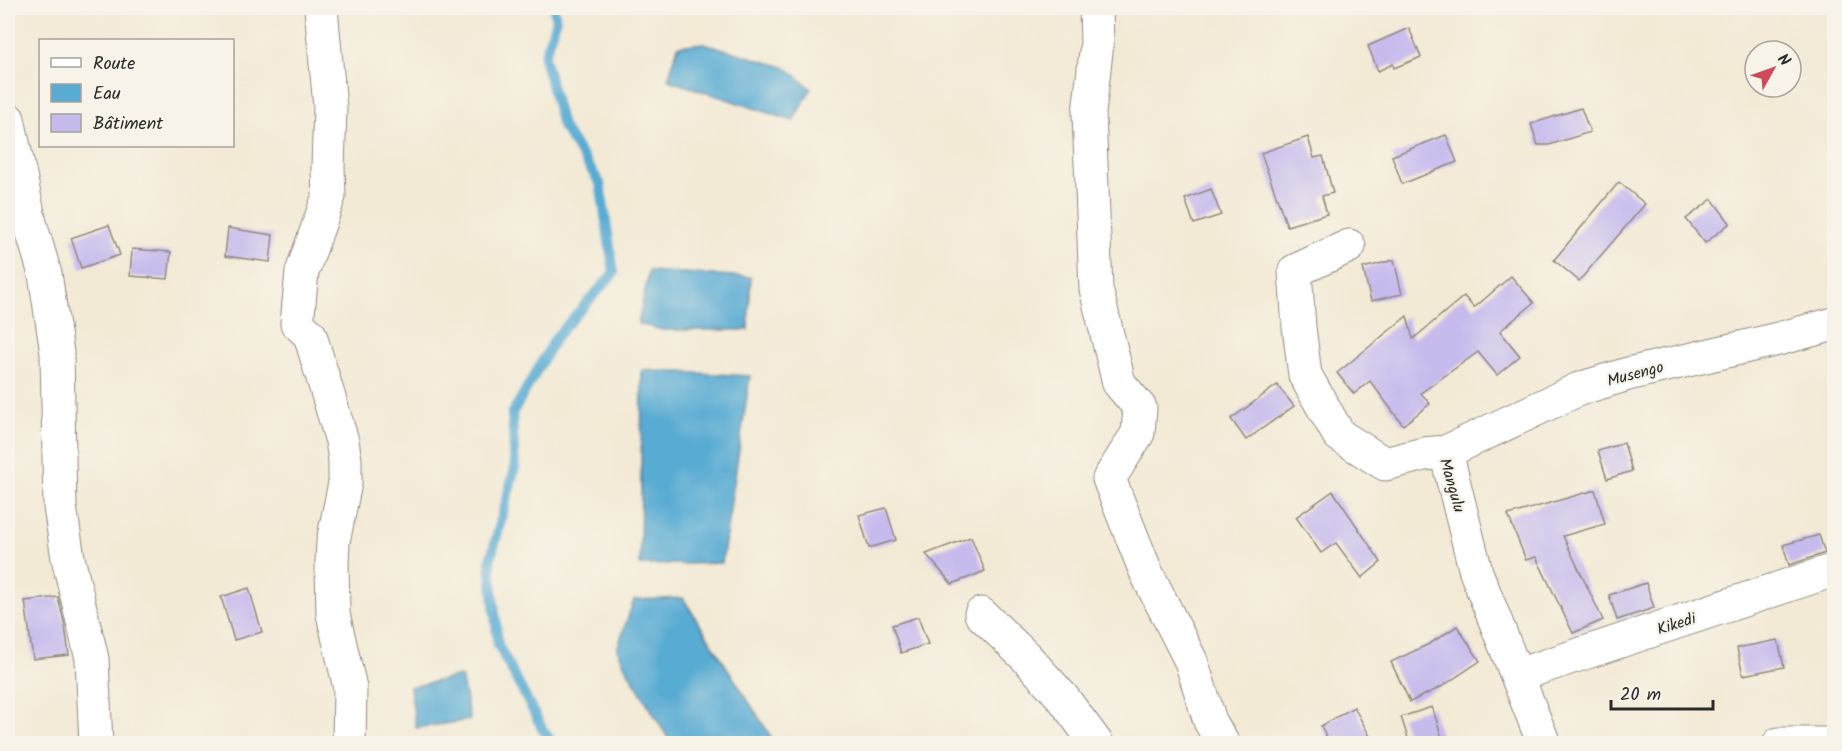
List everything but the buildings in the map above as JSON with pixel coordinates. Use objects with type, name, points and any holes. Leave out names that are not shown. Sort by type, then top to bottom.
[{"type":"street","points":[[321,8],[330,107],[329,196],[302,272],[297,323],[310,335],[342,441],[345,460],[345,483],[333,542],[332,562],[333,614],[350,688],[349,744]]},
{"type":"street","points":[[1096,8],[1096,43],[1089,113],[1096,289],[1119,383],[1140,408],[1138,433],[1110,479],[1146,572],[1191,661],[1210,721],[1223,744]]},
{"type":"street","points":[[8,119],[30,223],[45,274],[57,353],[60,507],[68,558],[92,659],[96,744]]},
{"type":"street","name":"Mangulu","points":[[1349,246],[1295,271],[1305,375],[1339,435],[1385,464],[1424,454],[1446,452],[1476,572],[1544,744]]},
{"type":"street","name":"Musengo","points":[[1446,452],[1589,386],[1628,374],[1834,324]]},
{"type":"street","name":"Kikedi","points":[[1518,675],[1834,570]]},
{"type":"street","points":[[981,614],[1026,657],[1063,698],[1097,744]]},
{"type":"street","points":[[1779,744],[1828,744]]},
{"type":"water","points":[[704,43],[787,68],[811,89],[793,121],[668,80],[678,46]]},
{"type":"water","points":[[649,271],[751,277],[748,330],[663,330],[638,324]]},
{"type":"water","points":[[642,370],[750,376],[722,563],[640,565]]},
{"type":"water","points":[[683,598],[775,743],[671,743],[617,649],[634,600]]},
{"type":"water","points":[[461,676],[470,720],[416,728],[410,687]]},
{"type":"waterway","points":[[553,744],[543,730],[498,645],[490,561],[515,468],[512,414],[556,337],[614,273],[600,183],[562,126],[544,57],[556,21],[554,8]]}]
